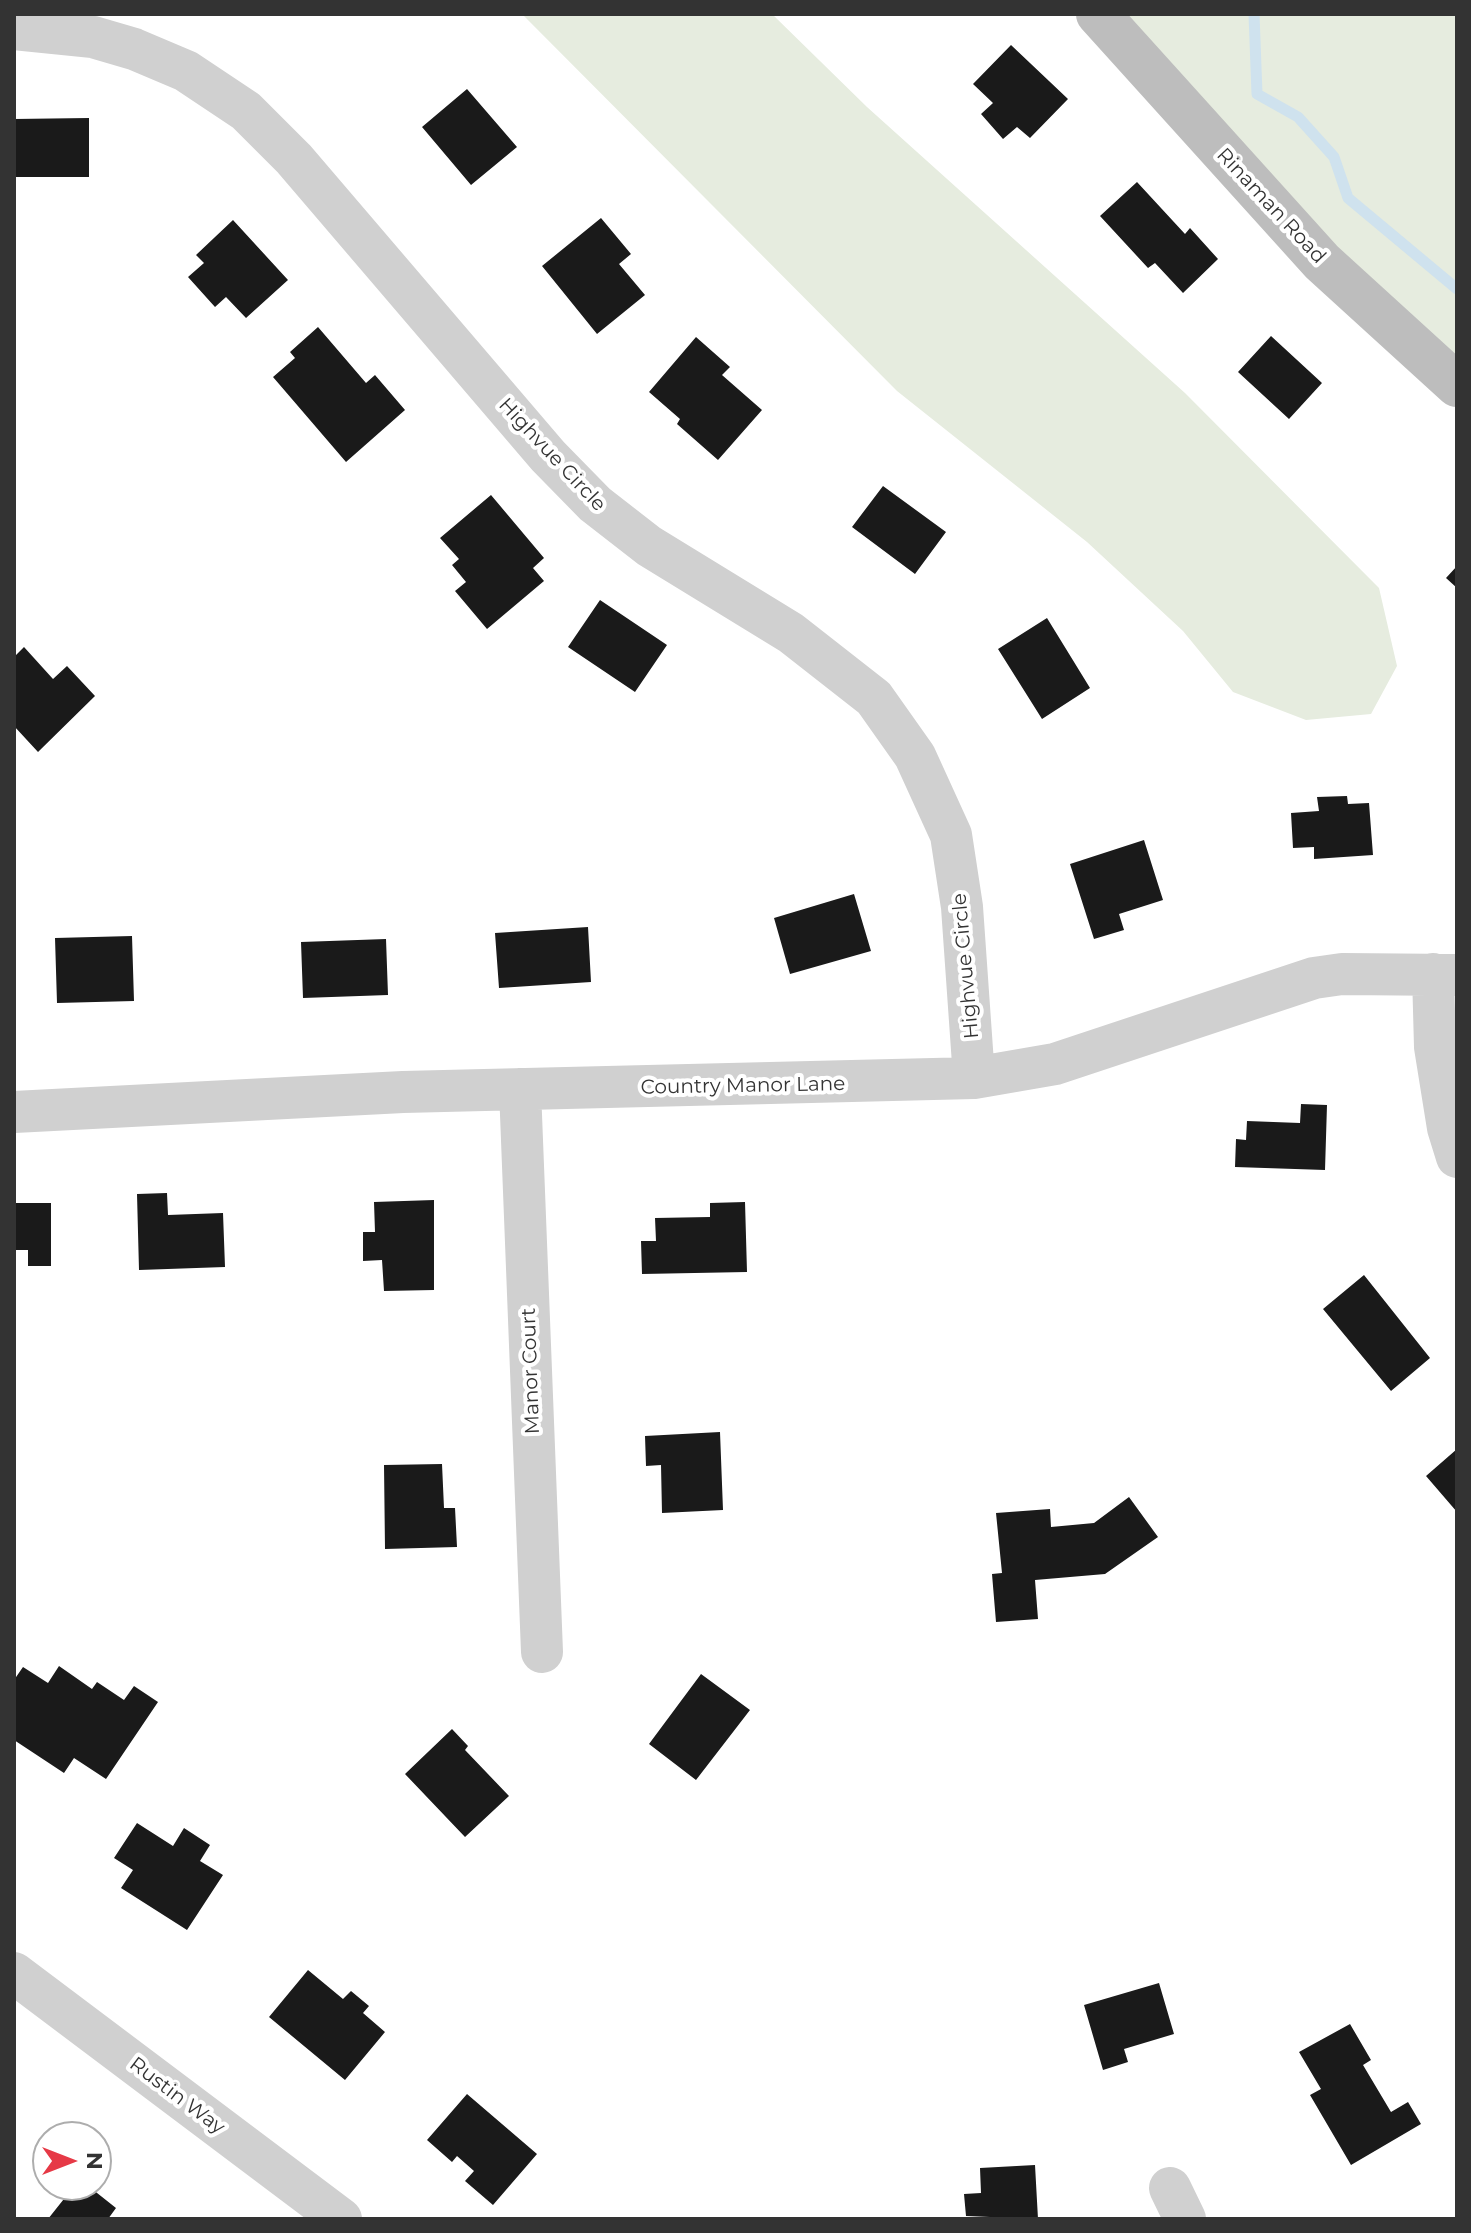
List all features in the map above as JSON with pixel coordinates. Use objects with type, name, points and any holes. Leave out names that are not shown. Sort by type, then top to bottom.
[{"type":"street","name":"Rinaman Road","points":[[1098,14],[1322,262],[1457,385]]},
{"type":"street","name":"Highvue Circle","points":[[14,29],[93,37],[134,49],[186,71],[246,111],[294,159],[548,456],[595,504],[649,546],[791,633],[874,698],[915,756],[951,835],[962,907],[974,1078]]},
{"type":"street","name":"Country Manor Lane","points":[[14,1112],[213,1100],[520,1089],[974,1078],[1055,1064],[1314,978],[1342,974],[1445,975]]},
{"type":"street","points":[[1445,975],[1435,1047],[1448,1128],[1457,1157]]},
{"type":"street","name":"Manor Court","points":[[520,1089],[542,1652]]},
{"type":"street","name":"Rustin Way","points":[[14,1973],[341,2219]]},
{"type":"shaded area","points":[[522,14],[772,14],[867,107],[1185,393],[1379,588],[1397,666],[1371,714],[1306,720],[1233,692],[1183,631],[1087,542],[897,391]]},
{"type":"shaded area","points":[[1098,14],[1457,14],[1457,385]]},
{"type":"building","points":[[1011,45],[1068,99],[1030,138],[1017,127],[1003,139],[981,114],[993,103],[973,84]]},
{"type":"building","points":[[467,89],[517,147],[471,185],[422,127]]},
{"type":"building","points":[[89,118],[89,177],[14,177],[14,119]]},
{"type":"building","points":[[1137,182],[1185,234],[1190,228],[1218,259],[1183,293],[1155,263],[1148,268],[1100,216]]},
{"type":"building","points":[[601,218],[631,254],[619,264],[645,295],[597,334],[542,266]]},
{"type":"building","points":[[233,220],[288,280],[246,318],[226,297],[215,307],[188,277],[204,263],[196,255]]},
{"type":"building","points":[[318,327],[366,383],[375,375],[405,410],[346,462],[273,377],[295,358],[290,352]]},
{"type":"building","points":[[1271,336],[1322,383],[1289,419],[1238,372]]},
{"type":"building","points":[[696,337],[730,367],[722,375],[762,410],[718,460],[677,424],[680,419],[649,392]]},
{"type":"building","points":[[883,486],[946,532],[915,574],[852,527]]},
{"type":"building","points":[[491,495],[544,558],[533,568],[544,581],[487,629],[455,591],[466,582],[452,565],[459,559],[440,538]]},
{"type":"building","points":[[1457,566],[1457,588],[1446,578]]},
{"type":"building","points":[[600,600],[667,645],[635,692],[568,647]]},
{"type":"building","points":[[1047,618],[1090,688],[1042,719],[998,649]]},
{"type":"building","points":[[24,647],[53,679],[67,666],[95,696],[38,752],[14,726],[14,657]]},
{"type":"building","points":[[1347,796],[1348,804],[1369,803],[1373,855],[1314,859],[1314,847],[1293,848],[1291,813],[1319,811],[1317,797]]},
{"type":"building","points":[[1144,840],[1163,900],[1119,914],[1124,930],[1094,939],[1070,864]]},
{"type":"building","points":[[854,894],[871,951],[790,974],[774,918]]},
{"type":"building","points":[[588,927],[591,982],[499,988],[495,933]]},
{"type":"building","points":[[132,936],[134,1001],[57,1003],[55,938]]},
{"type":"building","points":[[386,939],[388,995],[303,998],[301,942]]},
{"type":"building","points":[[1301,1104],[1327,1105],[1325,1170],[1235,1167],[1236,1139],[1246,1140],[1247,1121],[1300,1123]]},
{"type":"building","points":[[167,1193],[168,1215],[223,1213],[225,1267],[139,1270],[137,1194]]},
{"type":"building","points":[[434,1200],[434,1290],[384,1291],[382,1260],[363,1261],[363,1232],[375,1232],[374,1202]]},
{"type":"building","points":[[745,1202],[747,1272],[642,1274],[641,1241],[656,1241],[655,1218],[710,1217],[710,1203]]},
{"type":"building","points":[[14,1203],[51,1203],[51,1266],[28,1266],[28,1250],[14,1250]]},
{"type":"building","points":[[1364,1275],[1430,1358],[1391,1391],[1323,1309]]},
{"type":"building","points":[[720,1432],[723,1510],[662,1513],[661,1465],[646,1466],[645,1436]]},
{"type":"building","points":[[1457,1449],[1457,1512],[1426,1476]]},
{"type":"building","points":[[442,1464],[444,1508],[455,1508],[457,1547],[385,1549],[384,1465]]},
{"type":"building","points":[[1129,1497],[1158,1537],[1105,1574],[1035,1580],[1038,1619],[996,1622],[992,1574],[1002,1573],[996,1513],[1050,1509],[1051,1527],[1094,1523]]},
{"type":"building","points":[[59,1666],[92,1689],[97,1682],[124,1700],[134,1686],[158,1702],[106,1779],[74,1758],[64,1773],[14,1740],[14,1680],[23,1667],[48,1683]]},
{"type":"building","points":[[701,1674],[750,1710],[696,1780],[649,1744]]},
{"type":"building","points":[[452,1729],[468,1746],[465,1750],[509,1796],[465,1837],[405,1774]]},
{"type":"building","points":[[137,1823],[173,1846],[184,1828],[210,1845],[200,1861],[223,1875],[187,1930],[121,1888],[133,1870],[114,1858]]},
{"type":"building","points":[[308,1970],[343,1999],[351,1991],[369,2006],[363,2013],[385,2032],[345,2080],[269,2017]]},
{"type":"building","points":[[1159,1983],[1174,2034],[1124,2049],[1128,2062],[1103,2070],[1084,2005]]},
{"type":"building","points":[[1350,2024],[1371,2060],[1363,2065],[1391,2112],[1408,2102],[1421,2124],[1351,2165],[1310,2095],[1321,2089],[1299,2052]]},
{"type":"building","points":[[467,2094],[537,2154],[493,2205],[465,2181],[474,2171],[457,2156],[452,2162],[427,2140]]},
{"type":"building","points":[[1035,2165],[1038,2219],[966,2216],[964,2194],[981,2193],[980,2168]]},
{"type":"building","points":[[62,2201],[107,2201],[116,2208],[108,2219],[48,2219]]},
{"type":"waterway","points":[[1254,14],[1257,94],[1298,117],[1334,157],[1348,198],[1457,289]]}]
